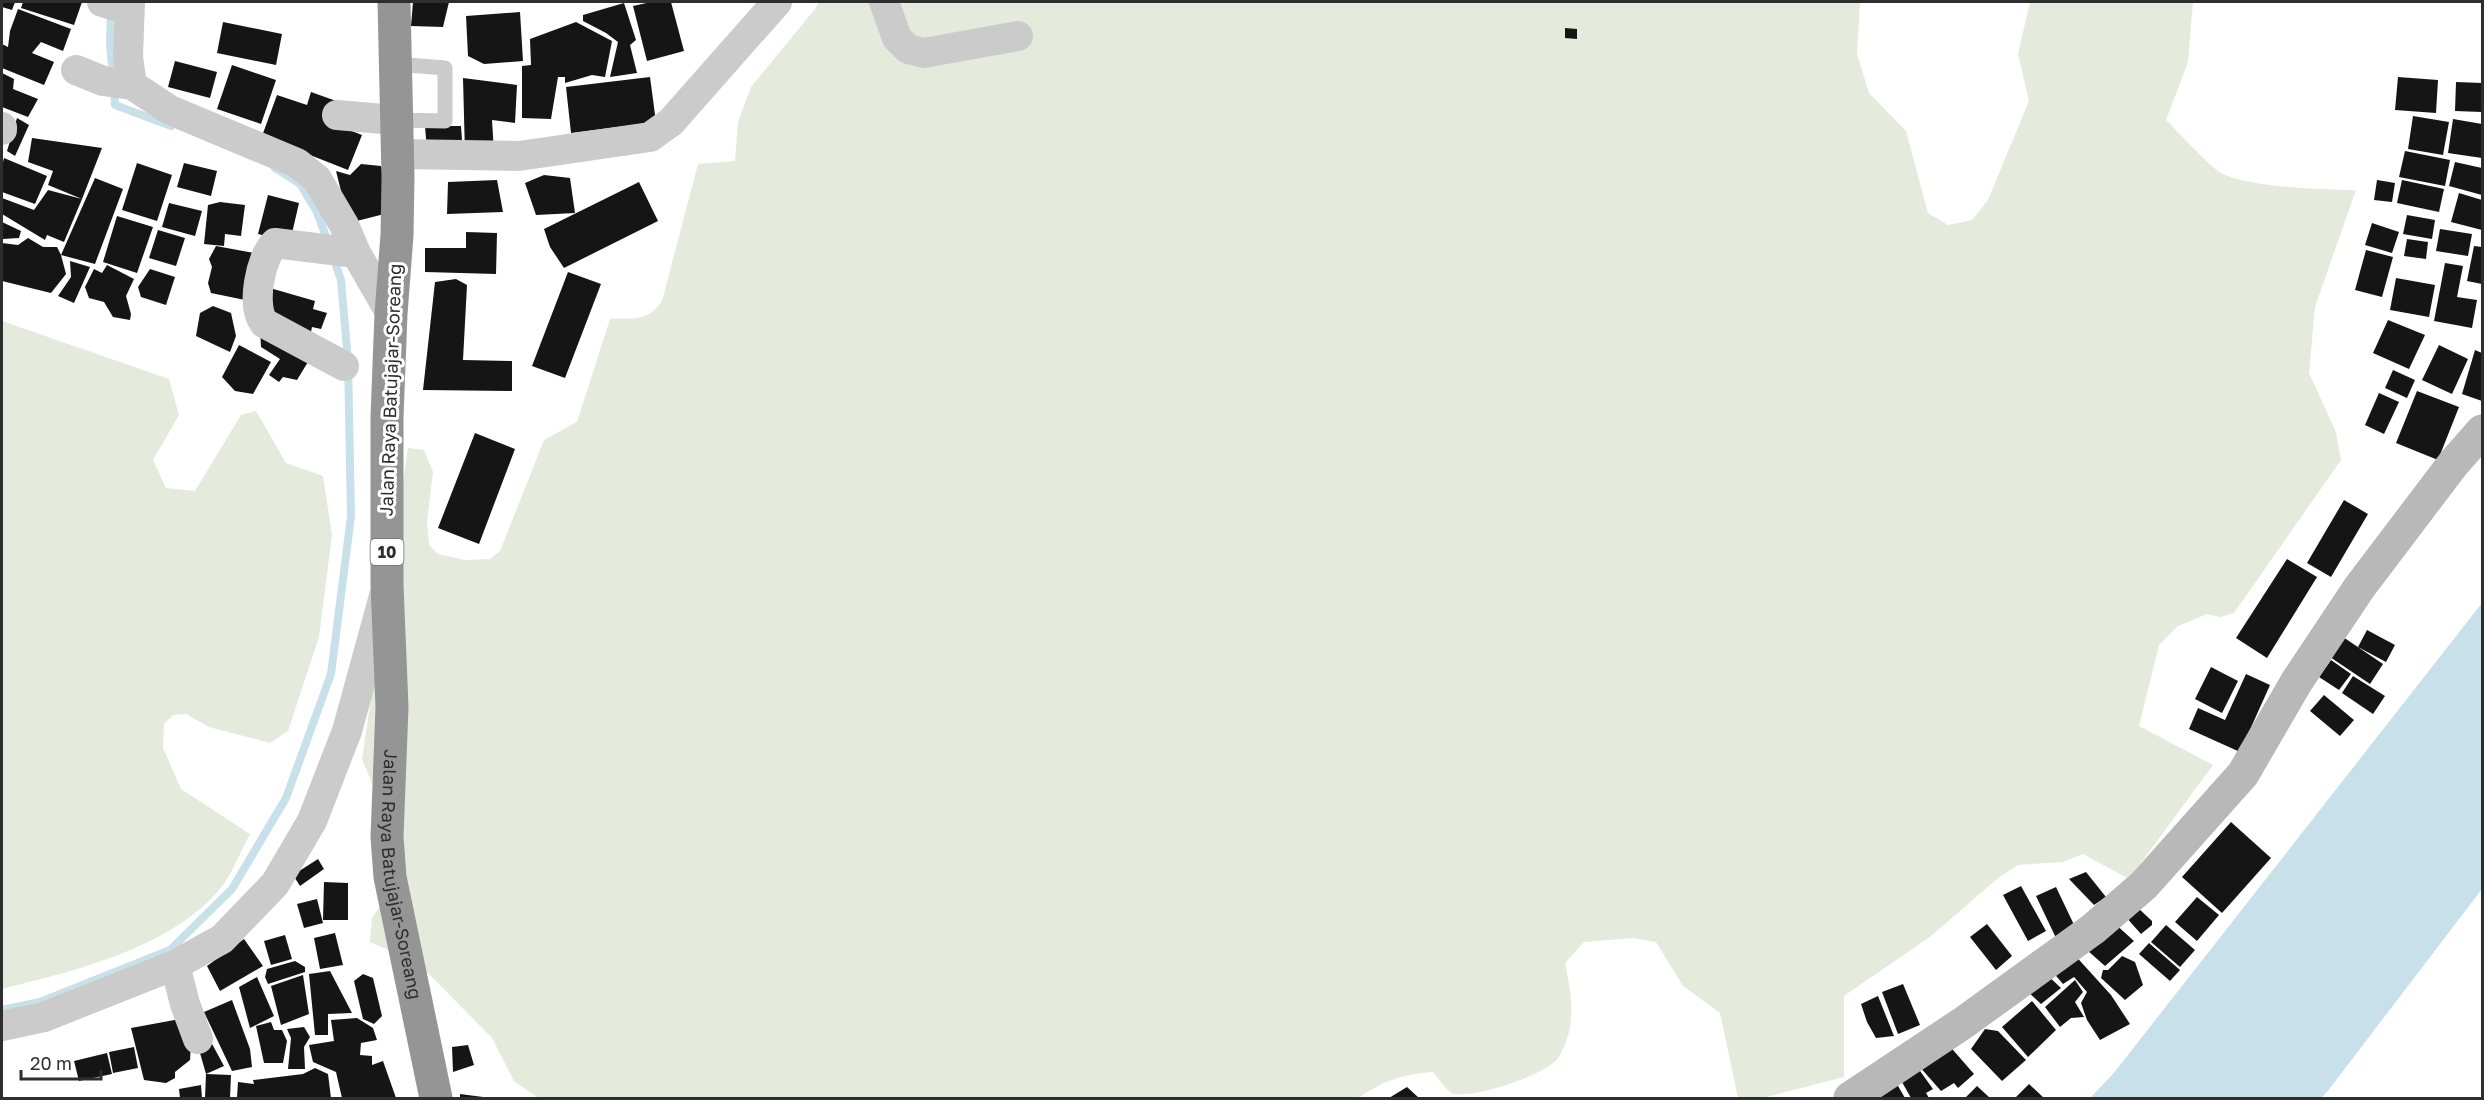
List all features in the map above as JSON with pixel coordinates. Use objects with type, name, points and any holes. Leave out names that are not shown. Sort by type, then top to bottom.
[{"type":"highway","name":"Jalan Raya Batujajar-Soreang","points":[[394,2],[395,120],[398,154],[397,235],[390,314],[387,417],[387,585],[393,707],[387,837],[390,877],[436,1098]]},
{"type":"street","points":[[398,154],[519,156],[650,137],[670,122],[777,2]]},
{"type":"street","points":[[885,2],[897,38],[908,49],[924,53],[1018,36]]},
{"type":"street","points":[[120,5],[128,57],[108,80],[170,110],[297,163],[316,179],[329,198],[339,251],[390,314]]},
{"type":"street","points":[[337,115],[395,120]]},
{"type":"street","points":[[339,251],[274,243],[265,256],[256,307],[258,316],[264,323],[344,366]]},
{"type":"street","points":[[1850,1098],[1963,1023],[2093,929],[2144,885],[2243,774],[2298,681],[2346,607],[2453,464],[2482,431]]},
{"type":"street","points":[[2,1026],[44,1017],[176,965],[222,939],[274,884],[312,821],[347,732],[387,585]]},
{"type":"street","points":[[176,965],[185,1004],[198,1039]]},
{"type":"lane","points":[[395,64],[445,68],[445,121],[395,120]]},
{"type":"green space","points":[[819,2],[1860,2],[1857,54],[1869,93],[1906,131],[1928,213],[1948,225],[1972,220],[1988,200],[2029,101],[2018,54],[2030,2],[2193,2],[2188,62],[2166,120],[2218,171],[2236,179],[2270,185],[2356,190],[2315,307],[2309,373],[2336,432],[2341,460],[2234,613],[2220,617],[2207,614],[2178,626],[2159,645],[2139,726],[2213,765],[2129,879],[2083,854],[2063,862],[2018,865],[1998,878],[1931,936],[1844,996],[1844,1077],[1763,1098],[1738,1098],[1720,1013],[1683,986],[1656,942],[1633,938],[1584,942],[1565,963],[1570,988],[1571,1022],[1565,1045],[1559,1057],[1552,1064],[1525,1078],[1475,1093],[1452,1093],[1433,1072],[1394,1079],[1358,1098],[538,1098],[514,1081],[492,1038],[418,963],[370,942],[372,918],[386,897],[399,848],[362,759],[408,448],[424,450],[433,472],[427,521],[429,545],[438,554],[465,560],[490,559],[500,551],[544,440],[577,422],[610,319],[645,316],[657,308],[662,301],[698,164],[735,161],[738,122],[751,87]]},
{"type":"green space","points":[[2,321],[169,379],[179,415],[153,460],[166,488],[195,491],[241,415],[256,411],[286,463],[323,476],[332,535],[319,637],[288,731],[270,743],[209,727],[186,714],[173,715],[164,724],[163,748],[181,789],[250,834],[224,884],[198,910],[174,928],[147,943],[89,965],[2,989]]},
{"type":"water","points":[[2482,603],[2482,889],[2327,1092],[2321,1098],[2090,1098],[2113,1074]]},
{"type":"building","points":[[2,2],[15,2],[12,10],[2,7]]},
{"type":"building","points":[[23,2],[82,2],[74,25],[21,8]]},
{"type":"building","points":[[413,2],[449,2],[443,27],[411,26]]},
{"type":"building","points":[[651,2],[671,2],[684,51],[647,61],[633,6]]},
{"type":"building","points":[[624,3],[636,40],[630,45],[637,73],[610,77],[618,42],[583,21],[583,15]]},
{"type":"building","points":[[18,9],[71,29],[63,51],[41,42],[32,53],[54,62],[44,85],[2,68],[2,44],[8,47],[10,31]]},
{"type":"building","points":[[520,12],[523,61],[484,64],[468,56],[466,16]]},
{"type":"building","points":[[223,22],[282,34],[276,65],[217,53]]},
{"type":"building","points":[[576,22],[612,41],[605,77],[592,75],[565,83],[565,77],[558,77],[551,119],[522,118],[522,66],[531,65],[530,39]]},
{"type":"building","points":[[1565,28],[1577,29],[1577,39],[1565,38]]},
{"type":"building","points":[[175,61],[217,72],[210,98],[168,87]]},
{"type":"building","points":[[232,65],[276,80],[261,124],[217,109]]},
{"type":"building","points":[[2,73],[14,79],[13,89],[38,99],[28,117],[2,107]]},
{"type":"building","points":[[650,77],[656,122],[571,133],[566,87]]},
{"type":"building","points":[[2398,77],[2438,80],[2436,113],[2395,110]]},
{"type":"building","points":[[463,78],[517,85],[515,123],[492,120],[494,152],[465,154]]},
{"type":"building","points":[[2456,82],[2482,83],[2482,112],[2455,111]]},
{"type":"building","points":[[311,92],[339,102],[331,123],[362,135],[348,170],[262,136],[277,95],[307,105]]},
{"type":"building","points":[[2413,116],[2449,122],[2443,155],[2408,149]]},
{"type":"building","points":[[17,118],[29,125],[15,156],[7,151]]},
{"type":"building","points":[[2453,119],[2482,124],[2482,158],[2448,153]]},
{"type":"building","points":[[425,126],[461,126],[463,154],[427,151]]},
{"type":"building","points":[[32,138],[102,148],[82,199],[48,185],[53,171],[28,162]]},
{"type":"building","points":[[2405,151],[2450,160],[2445,186],[2399,177]]},
{"type":"building","points":[[4,158],[47,176],[35,204],[2,192]]},
{"type":"building","points":[[2455,162],[2482,168],[2482,195],[2449,186]]},
{"type":"building","points":[[137,163],[172,175],[157,221],[122,210]]},
{"type":"building","points":[[184,163],[217,171],[211,196],[177,187]]},
{"type":"building","points":[[361,164],[381,166],[392,212],[349,223],[336,171],[350,175]]},
{"type":"building","points":[[544,175],[570,178],[575,213],[536,215],[525,183]]},
{"type":"building","points":[[95,178],[123,189],[95,264],[61,255]]},
{"type":"building","points":[[497,180],[503,212],[447,214],[448,182]]},
{"type":"building","points":[[2377,180],[2395,183],[2392,202],[2374,200]]},
{"type":"building","points":[[2402,180],[2444,189],[2439,212],[2397,203]]},
{"type":"building","points":[[639,182],[658,221],[564,268],[550,247],[544,229]]},
{"type":"building","points":[[48,190],[82,199],[64,242],[47,235],[45,240],[2,214],[2,198],[34,210]]},
{"type":"building","points":[[2459,193],[2482,200],[2482,230],[2451,222]]},
{"type":"building","points":[[268,195],[299,203],[290,242],[258,234]]},
{"type":"building","points":[[220,202],[245,205],[241,236],[225,234],[224,246],[204,244],[208,205]]},
{"type":"building","points":[[169,203],[202,211],[195,236],[162,227]]},
{"type":"building","points":[[2407,215],[2435,220],[2432,239],[2403,234]]},
{"type":"building","points":[[117,216],[153,227],[137,273],[103,262]]},
{"type":"building","points":[[2,222],[21,231],[19,238],[3,239]]},
{"type":"building","points":[[2372,223],[2399,232],[2392,253],[2365,245]]},
{"type":"building","points":[[2440,229],[2472,234],[2468,256],[2436,251]]},
{"type":"building","points":[[158,230],[185,238],[176,266],[149,258]]},
{"type":"building","points":[[466,232],[497,233],[496,274],[425,272],[425,248],[466,248]]},
{"type":"building","points":[[28,238],[43,247],[57,247],[66,274],[51,293],[2,281],[2,243],[18,245]]},
{"type":"building","points":[[2407,239],[2428,242],[2426,259],[2404,256]]},
{"type":"building","points":[[216,246],[254,253],[245,300],[211,293],[208,283],[212,267],[209,259]]},
{"type":"building","points":[[2474,246],[2482,247],[2482,284],[2467,281]]},
{"type":"building","points":[[2366,250],[2393,257],[2382,297],[2355,290]]},
{"type":"building","points":[[70,261],[90,267],[74,303],[58,296],[71,277]]},
{"type":"building","points":[[2445,263],[2463,266],[2457,297],[2477,300],[2472,328],[2434,321]]},
{"type":"building","points":[[107,265],[134,279],[126,296],[131,314],[130,320],[113,317],[104,302],[89,298],[85,287],[94,269],[102,273]]},
{"type":"building","points":[[150,269],[175,277],[166,305],[141,297],[138,287]]},
{"type":"building","points":[[568,272],[601,284],[565,378],[532,366]]},
{"type":"building","points":[[2396,278],[2435,285],[2429,317],[2390,310]]},
{"type":"building","points":[[456,279],[467,285],[463,360],[512,361],[512,391],[423,390],[435,282]]},
{"type":"building","points":[[270,288],[315,301],[313,309],[327,313],[321,329],[312,327],[310,337],[262,314]]},
{"type":"building","points":[[213,306],[231,313],[236,336],[230,352],[196,336],[200,313]]},
{"type":"building","points":[[2388,320],[2425,335],[2409,369],[2373,353]]},
{"type":"building","points":[[260,328],[311,357],[297,380],[283,377],[279,382],[269,375],[280,359],[261,347]]},
{"type":"building","points":[[239,345],[271,362],[253,394],[235,391],[222,377]]},
{"type":"building","points":[[2439,345],[2468,359],[2452,394],[2422,380]]},
{"type":"building","points":[[2475,350],[2482,353],[2482,401],[2462,394]]},
{"type":"building","points":[[2393,370],[2415,380],[2407,398],[2385,388]]},
{"type":"building","points":[[2417,391],[2459,407],[2438,460],[2396,443]]},
{"type":"building","points":[[2379,393],[2399,402],[2384,434],[2365,425]]},
{"type":"building","points":[[475,433],[515,449],[479,544],[438,528]]},
{"type":"building","points":[[2344,500],[2368,514],[2331,577],[2307,563]]},
{"type":"building","points":[[2287,559],[2317,577],[2267,658],[2236,638]]},
{"type":"building","points":[[2367,630],[2395,645],[2386,662],[2358,647]]},
{"type":"building","points":[[2343,637],[2383,664],[2370,684],[2330,657]]},
{"type":"building","points":[[2331,660],[2351,674],[2339,690],[2319,677]]},
{"type":"building","points":[[2211,667],[2238,681],[2222,713],[2195,699]]},
{"type":"building","points":[[2246,674],[2270,685],[2240,752],[2189,729],[2198,708],[2225,720]]},
{"type":"building","points":[[2353,676],[2385,696],[2373,714],[2342,693]]},
{"type":"building","points":[[2324,695],[2354,720],[2340,736],[2310,711]]},
{"type":"building","points":[[2231,822],[2271,858],[2222,913],[2182,877]]},
{"type":"building","points":[[318,859],[324,869],[300,886],[293,875]]},
{"type":"building","points":[[2086,872],[2106,897],[2094,905],[2069,879]]},
{"type":"building","points":[[324,882],[348,883],[348,920],[323,920]]},
{"type":"building","points":[[2021,886],[2046,931],[2028,941],[2003,895]]},
{"type":"building","points":[[2056,887],[2077,931],[2057,940],[2036,896]]},
{"type":"building","points":[[2197,897],[2219,915],[2197,941],[2175,922]]},
{"type":"building","points":[[317,899],[323,923],[304,928],[297,904]]},
{"type":"building","points":[[2137,907],[2152,921],[2152,925],[2141,934],[2125,916]]},
{"type":"building","points":[[2113,922],[2134,941],[2105,966],[2087,950]]},
{"type":"building","points":[[1987,924],[2012,956],[1996,970],[1970,937]]},
{"type":"building","points":[[2166,925],[2195,950],[2180,967],[2151,942]]},
{"type":"building","points":[[335,933],[343,965],[320,969],[314,938]]},
{"type":"building","points":[[285,935],[292,959],[271,965],[264,941]]},
{"type":"building","points":[[244,939],[263,966],[220,991],[207,966]]},
{"type":"building","points":[[2149,943],[2180,970],[2170,981],[2139,954]]},
{"type":"building","points":[[2072,952],[2111,995],[2130,1024],[2100,1040],[2087,1020],[2081,1003],[2087,992],[2074,977],[2063,984],[2051,970]]},
{"type":"building","points":[[2122,956],[2135,962],[2143,985],[2125,1000],[2101,978],[2103,970],[2108,970]]},
{"type":"building","points":[[295,961],[305,967],[305,972],[268,984],[265,977],[267,969]]},
{"type":"building","points":[[330,971],[352,1013],[328,1014],[328,1035],[315,1035],[309,974]]},
{"type":"building","points":[[2045,973],[2061,988],[2041,1004],[2024,988]]},
{"type":"building","points":[[363,974],[373,978],[382,1016],[374,1024],[363,1019],[354,981]]},
{"type":"building","points":[[303,975],[309,1014],[281,1025],[271,986]]},
{"type":"building","points":[[257,977],[274,1016],[250,1028],[239,987]]},
{"type":"building","points":[[2075,980],[2083,992],[2075,1002],[2084,1017],[2071,1018],[2060,1027],[2045,1007]]},
{"type":"building","points":[[1903,984],[1920,1025],[1898,1034],[1882,992]]},
{"type":"building","points":[[1878,996],[1894,1036],[1876,1038],[1867,1022],[1861,1004]]},
{"type":"building","points":[[232,1000],[250,1049],[252,1067],[232,1071],[204,1012]]},
{"type":"building","points":[[2032,1001],[2056,1030],[2028,1057],[2002,1027]]},
{"type":"building","points":[[357,1018],[373,1028],[377,1040],[361,1043],[360,1055],[372,1056],[372,1065],[383,1061],[396,1098],[342,1098],[336,1072],[313,1062],[309,1045],[334,1041],[331,1020]]},
{"type":"building","points":[[180,1019],[191,1044],[190,1060],[175,1072],[175,1078],[166,1083],[144,1080],[131,1028]]},
{"type":"building","points":[[271,1022],[274,1030],[282,1030],[287,1041],[283,1063],[264,1063],[256,1026]]},
{"type":"building","points":[[304,1027],[310,1037],[304,1047],[305,1069],[288,1069],[291,1038],[287,1029]]},
{"type":"building","points":[[1985,1029],[1998,1031],[2026,1060],[2002,1081],[1971,1049]]},
{"type":"building","points":[[211,1042],[224,1066],[206,1074],[198,1046]]},
{"type":"building","points":[[1947,1043],[1974,1074],[1958,1088],[1954,1083],[1941,1091],[1919,1066]]},
{"type":"building","points":[[468,1045],[474,1065],[453,1072],[452,1047]]},
{"type":"building","points":[[134,1047],[138,1068],[113,1073],[109,1052]]},
{"type":"building","points":[[107,1053],[112,1074],[79,1081],[74,1061]]},
{"type":"building","points":[[1915,1064],[1933,1089],[1926,1093],[1929,1098],[1911,1098],[1902,1082],[1906,1080],[1904,1072]]},
{"type":"building","points":[[315,1068],[328,1074],[331,1098],[237,1098],[238,1082],[254,1084],[253,1080],[303,1074]]},
{"type":"building","points":[[206,1074],[231,1075],[230,1098],[205,1098]]},
{"type":"building","points":[[1894,1079],[1905,1098],[1877,1098]]},
{"type":"building","points":[[2029,1084],[2044,1098],[2015,1098]]},
{"type":"building","points":[[201,1085],[202,1098],[180,1098],[179,1089]]},
{"type":"building","points":[[1977,1086],[1990,1098],[1965,1098]]},
{"type":"building","points":[[1407,1087],[1419,1098],[1389,1098]]},
{"type":"building","points":[[460,1094],[483,1097],[483,1098],[460,1098]]},
{"type":"waterway","points":[[111,10],[110,42],[115,105],[171,126]]},
{"type":"waterway","points":[[275,168],[300,184],[317,212],[328,242]]},
{"type":"waterway","points":[[2,1010],[40,1002],[170,950],[232,889],[286,798],[331,674],[351,516],[348,361],[341,280],[333,257]]}]
